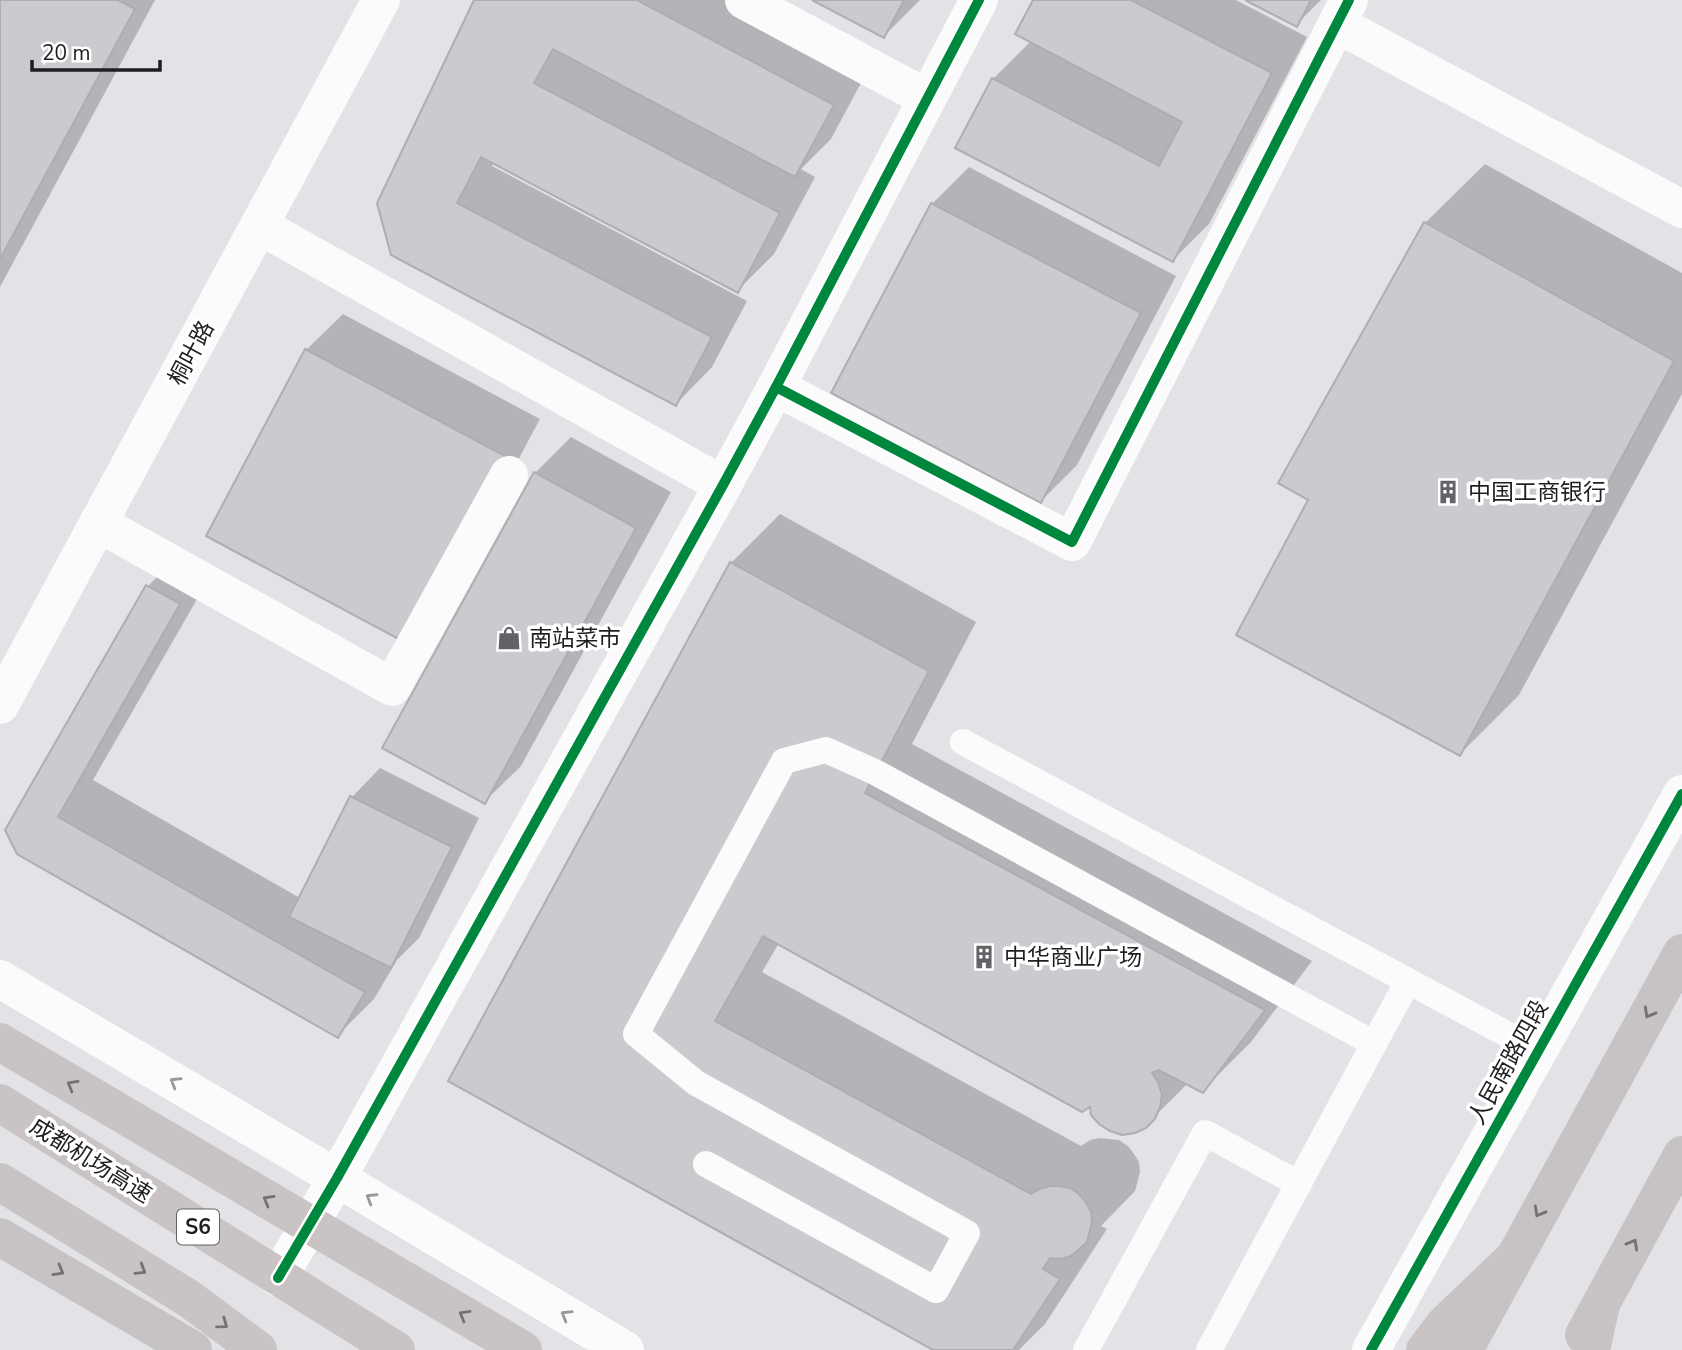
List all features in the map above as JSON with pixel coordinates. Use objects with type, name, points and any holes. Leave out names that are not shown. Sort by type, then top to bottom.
[{"type":"highway","points":[[0,1042],[523,1350]]},
{"type":"highway","name":"成都机场高速","points":[[0,1106],[398,1350]]},
{"type":"highway","points":[[0,1182],[188,1298],[258,1350]]},
{"type":"highway","points":[[1425,1350],[1446,1324],[1512,1260]]},
{"type":"highway","points":[[1591,1350],[1601,1304]]},
{"type":"main road","points":[[1464,1350],[1682,953]]},
{"type":"main road","points":[[0,1106],[398,1350]]},
{"type":"main road","points":[[1576,1350],[1682,1155]]},
{"type":"main road","points":[[0,1237],[193,1350]]},
{"type":"street","name":"桐叶路","points":[[0,705],[381,0]]},
{"type":"street","points":[[744,0],[927,98]]},
{"type":"street","points":[[278,1278],[337,1178],[723,485],[979,0]]},
{"type":"street","points":[[776,387],[1072,542],[1343,12],[1682,209]]},
{"type":"street","points":[[260,226],[723,485]]},
{"type":"street","points":[[98,523],[392,687],[509,475]]},
{"type":"street","name":"人民南路四段","points":[[1371,1350],[1682,794]]},
{"type":"street","points":[[0,979],[625,1350]]},
{"type":"lane","points":[[963,742],[1538,1051]]},
{"type":"lane","points":[[706,1164],[936,1290],[967,1233],[696,1083],[636,1034],[784,761],[826,750],[875,772],[1373,1043]]},
{"type":"lane","points":[[1209,1350],[1408,981]]},
{"type":"lane","points":[[1086,1350],[1205,1133],[1298,1184]]},
{"type":"building","points":[[0,0],[118,0],[135,9],[0,259]]},
{"type":"building","points":[[474,0],[637,0],[834,105],[795,177],[553,49],[534,83],[780,213],[738,293],[481,157],[457,203],[712,337],[676,406],[391,255],[377,203]]},
{"type":"building","points":[[812,0],[904,0],[884,38]]},
{"type":"building","points":[[1033,0],[1131,0],[1272,73],[1173,262],[955,148],[992,78],[1159,166],[1182,122],[1015,34]]},
{"type":"building","points":[[1245,0],[1311,0],[1297,27]]},
{"type":"building","points":[[931,203],[1141,313],[1041,503],[831,393]]},
{"type":"building","name":"中国工商银行","points":[[1424,222],[1674,361],[1460,756],[1236,635],[1308,500],[1278,483]]},
{"type":"building","points":[[305,349],[505,456],[406,643],[206,536]]},
{"type":"building","name":"南站菜市","points":[[534,472],[636,528],[485,804],[382,748]]},
{"type":"building","name":"中华商业广场","points":[[730,562],[929,671],[865,793],[1265,1010],[1203,1093],[1159,1070],[1152,1073],[1162,1095],[1155,1119],[1146,1128],[1122,1135],[1099,1124],[1091,1115],[1090,1107],[1082,1112],[763,936],[715,1021],[1031,1194],[1050,1186],[1060,1186],[1070,1188],[1086,1202],[1092,1222],[1087,1242],[1071,1256],[1050,1258],[1043,1269],[1060,1279],[1013,1350],[933,1350],[448,1081]]},
{"type":"building","points":[[146,585],[180,604],[58,817],[365,992],[338,1038],[17,854],[5,830]]},
{"type":"building","points":[[350,796],[452,847],[391,968],[289,917]]},
{"type":"cycle path","points":[[278,1278],[337,1178],[723,485],[979,0]]},
{"type":"cycle path","points":[[776,387],[1072,542],[1349,0]]},
{"type":"cycle path","points":[[1371,1350],[1682,794]]},
{"type":"place","name":"中国工商银行","points":[[1448,492]]},
{"type":"place","name":"南站菜市","points":[[509,638]]},
{"type":"place","name":"中华商业广场","points":[[984,957]]}]
